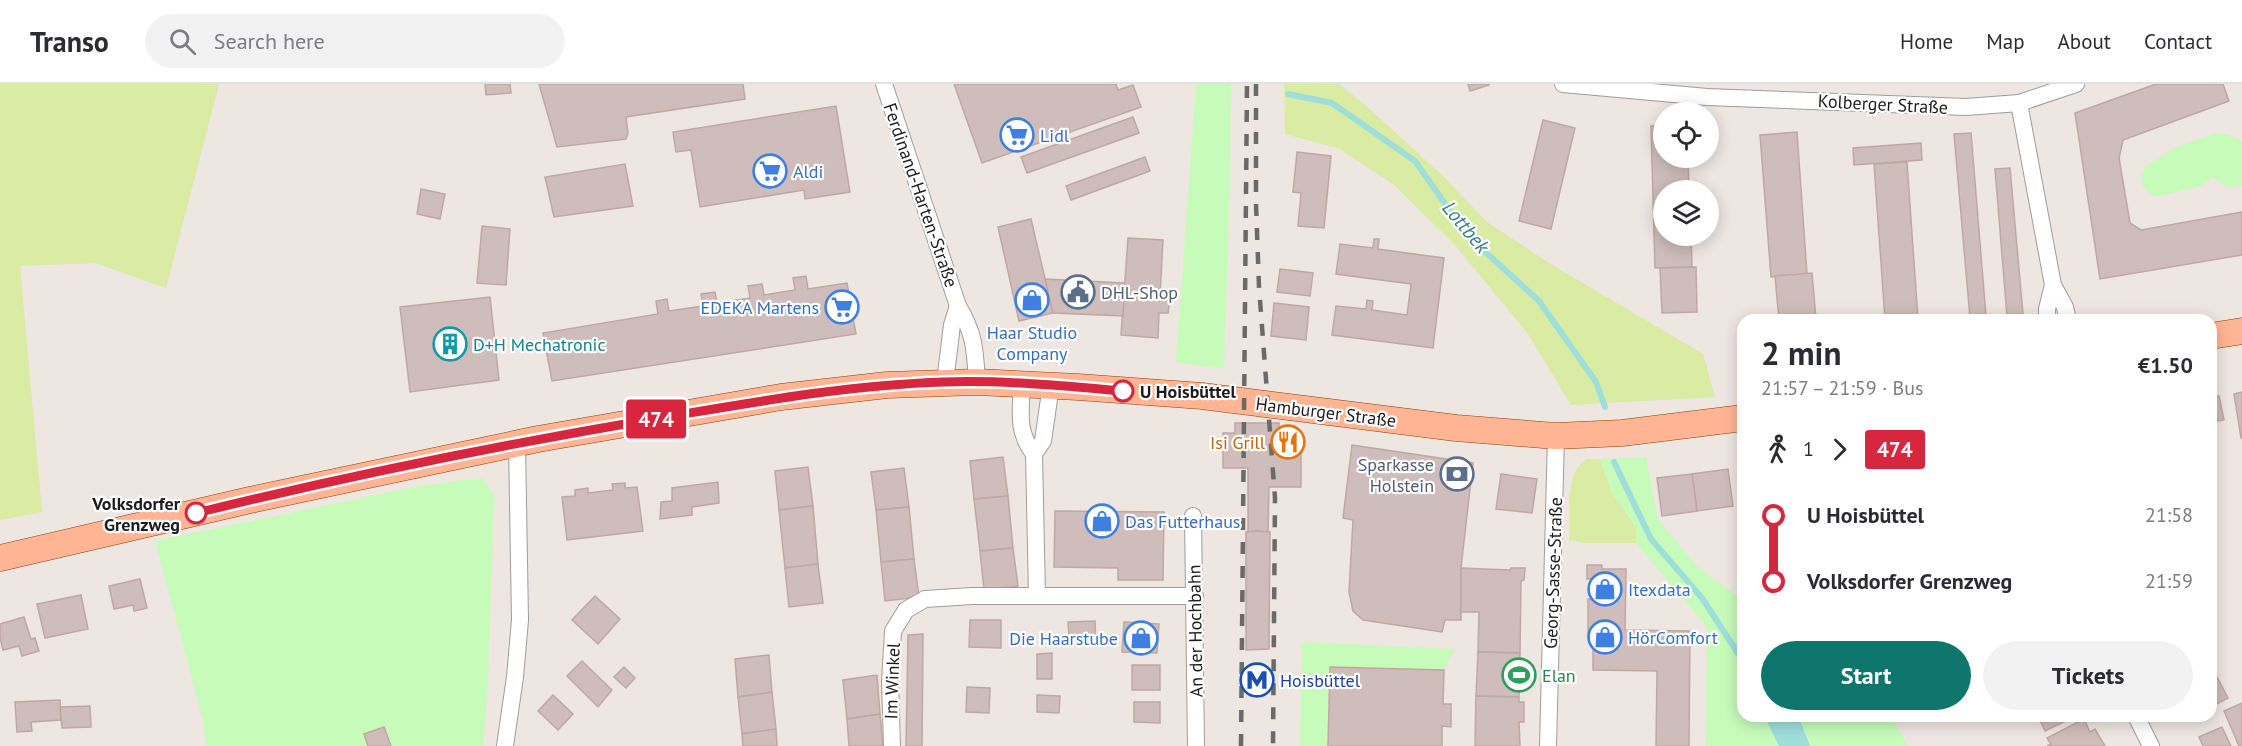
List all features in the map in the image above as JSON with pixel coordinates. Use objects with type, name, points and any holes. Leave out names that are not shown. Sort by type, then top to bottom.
[{"type":"main road","points":[[2217,335],[2242,331]]},
{"type":"main road","name":"Hamburger Straße","points":[[0,558],[250,500],[568,434],[781,397],[887,385],[945,382],[1022,383],[1202,396],[1456,428],[1556,436],[1622,434],[1737,419]]},
{"type":"street","name":"Ferdinand-Harten-Straße","points":[[884,84],[958,306],[970,324],[975,346],[976,382]]},
{"type":"street","name":"Kolberger Straße","points":[[1563,84],[1707,97],[1927,107],[2019,103],[2076,84]]},
{"type":"street","points":[[2019,103],[2053,285],[2067,314]]},
{"type":"street","points":[[2047,314],[2053,285]]},
{"type":"street","name":"Ferdinand-Harten-Straße","points":[[945,382],[952,325],[958,306]]},
{"type":"street","points":[[1022,383],[1020,416],[1024,441],[1034,454]]},
{"type":"street","points":[[1037,596],[1034,454],[1043,441],[1051,386]]},
{"type":"street","name":"Georg-Sasse-Straße","points":[[1548,746],[1556,436]]},
{"type":"street","points":[[505,746],[519,632],[517,444]]},
{"type":"street","name":"An der Hochbahn","points":[[1192,516],[1196,746]]},
{"type":"street","name":"Im Winkel","points":[[892,746],[890,682],[893,631],[906,610],[925,599],[972,596],[1195,596]]},
{"type":"street","points":[[2139,722],[2151,746]]},
{"type":"green space","points":[[0,84],[219,84],[166,288],[95,263],[20,266],[42,512],[0,520]]},
{"type":"green space","points":[[1196,84],[1231,84],[1224,369],[1176,362]]},
{"type":"green space","points":[[1284,84],[1339,84],[1442,175],[1487,222],[1549,263],[1703,354],[1715,397],[1571,405],[1528,334],[1455,245],[1393,184],[1340,149],[1285,134]]},
{"type":"green space","points":[[2215,133],[2229,135],[2242,141],[2242,186],[2228,187],[2213,177],[2201,186],[2160,196],[2146,191],[2141,178],[2144,168],[2174,148]]},
{"type":"green space","points":[[1646,457],[1658,520],[1697,566],[1737,596],[1737,722],[1768,722],[1779,746],[1706,746],[1707,627],[1636,543],[1636,527],[1612,493],[1600,459]]},
{"type":"green space","points":[[1587,459],[1600,459],[1612,493],[1636,527],[1636,543],[1585,543],[1569,540],[1571,484],[1580,465]]},
{"type":"green space","points":[[482,478],[494,495],[488,684],[483,746],[206,746],[203,720],[155,541],[419,486]]},
{"type":"green space","points":[[1302,642],[1454,649],[1444,670],[1330,667],[1328,746],[1300,746]]},
{"type":"green space","points":[[1801,722],[1894,722],[1908,746],[1810,746]]},
{"type":"water","points":[[1768,722],[1801,722],[1810,746],[1779,746]]},
{"type":"building","points":[[485,84],[510,84],[511,93],[486,95]]},
{"type":"building","points":[[539,84],[743,84],[745,99],[626,117],[628,133],[626,139],[557,147]]},
{"type":"building","name":"Lidl","points":[[954,84],[1116,84],[1118,90],[1133,85],[1141,107],[982,163]]},
{"type":"building","points":[[1468,84],[1489,84],[1489,85],[1470,91]]},
{"type":"building","points":[[2156,84],[2223,84],[2229,101],[2123,140],[2119,158],[2130,223],[2141,230],[2242,212],[2242,255],[2100,279],[2075,113]]},
{"type":"building","name":"Aldi","points":[[836,106],[850,192],[805,199],[804,190],[700,207],[691,150],[676,152],[673,132]]},
{"type":"building","points":[[1133,117],[1139,133],[1027,173],[1021,157]]},
{"type":"building","points":[[1543,120],[1575,128],[1551,229],[1519,221]]},
{"type":"building","points":[[1651,126],[1653,126],[1653,168],[1688,168],[1689,180],[1653,180],[1653,197]]},
{"type":"building","points":[[1797,132],[1807,274],[1771,277],[1760,135]]},
{"type":"building","points":[[1971,133],[1986,314],[1970,314],[1954,134]]},
{"type":"building","points":[[1921,143],[1922,160],[1854,165],[1853,148]]},
{"type":"building","points":[[1297,152],[1331,156],[1324,228],[1298,226],[1301,193],[1293,192]]},
{"type":"building","points":[[1145,157],[1150,171],[1071,200],[1066,186]]},
{"type":"building","points":[[1907,162],[1918,314],[1885,314],[1874,164]]},
{"type":"building","points":[[625,164],[633,206],[554,217],[545,177]]},
{"type":"building","points":[[2010,168],[2023,314],[2007,314],[1995,169]]},
{"type":"building","points":[[421,189],[445,194],[440,219],[417,214]]},
{"type":"building","points":[[1031,219],[1053,313],[1019,321],[998,227]]},
{"type":"building","points":[[482,226],[510,229],[506,285],[477,283]]},
{"type":"building","points":[[1128,238],[1163,240],[1160,296],[1169,296],[1169,306],[1168,313],[1159,313],[1158,338],[1121,335]]},
{"type":"building","points":[[1374,239],[1379,239],[1378,249],[1444,258],[1433,348],[1332,335],[1336,306],[1366,309],[1367,300],[1373,301],[1372,310],[1407,315],[1411,284],[1336,274],[1340,244],[1373,248]]},
{"type":"building","points":[[1654,246],[1691,246],[1692,267],[1655,268]]},
{"type":"building","points":[[1696,267],[1697,312],[1662,313],[1660,268]]},
{"type":"building","points":[[1280,269],[1313,273],[1310,296],[1277,292]]},
{"type":"building","points":[[1812,273],[1816,314],[1778,314],[1775,276]]},
{"type":"building","points":[[806,276],[808,289],[847,283],[856,334],[552,381],[543,333],[658,314],[656,301],[667,299],[669,311],[703,306],[701,294],[715,292],[717,303],[750,298],[748,286],[762,284],[764,295],[795,290],[793,278]]},
{"type":"building","points":[[1045,279],[1125,283],[1123,316],[1053,313]]},
{"type":"building","name":"D+H Mechatronic","points":[[490,297],[499,380],[410,392],[400,307]]},
{"type":"building","points":[[1274,303],[1309,307],[1306,340],[1271,336]]},
{"type":"building","points":[[2242,392],[2242,437],[2241,438],[2234,394]]},
{"type":"building","points":[[2217,396],[2219,396],[2224,420],[2217,421]]},
{"type":"building","points":[[1235,423],[1279,423],[1279,438],[1301,438],[1301,487],[1269,487],[1268,533],[1248,532],[1248,468],[1223,468],[1223,433],[1235,433]]},
{"type":"building","points":[[1352,445],[1473,463],[1461,568],[1461,620],[1445,620],[1442,632],[1363,620],[1353,611],[1349,592],[1353,520],[1343,518]]},
{"type":"building","points":[[1003,457],[1008,496],[974,499],[970,461]]},
{"type":"building","points":[[808,467],[813,506],[779,510],[775,471]]},
{"type":"building","points":[[904,468],[909,507],[876,510],[871,472]]},
{"type":"building","points":[[1728,469],[1733,506],[1697,511],[1692,474]]},
{"type":"building","points":[[1501,474],[1537,479],[1532,513],[1496,509]]},
{"type":"building","points":[[1692,474],[1697,511],[1662,516],[1657,478]]},
{"type":"building","points":[[718,482],[719,503],[692,507],[692,515],[660,519],[661,502],[672,501],[672,488]]},
{"type":"building","points":[[625,483],[625,488],[637,487],[643,531],[567,540],[562,497],[575,496],[575,490],[588,488],[588,493],[613,490],[612,484]]},
{"type":"building","points":[[1008,496],[1013,548],[980,551],[974,499]]},
{"type":"building","points":[[813,506],[818,564],[785,568],[779,510]]},
{"type":"building","points":[[909,507],[914,559],[881,562],[876,510]]},
{"type":"building","points":[[1055,511],[1164,512],[1163,580],[1118,580],[1118,568],[1054,567]]},
{"type":"building","points":[[1246,532],[1270,532],[1269,649],[1246,650]]},
{"type":"building","points":[[1013,548],[1018,586],[984,590],[980,551]]},
{"type":"building","points":[[914,559],[919,597],[885,601],[881,562]]},
{"type":"building","points":[[818,564],[823,603],[789,607],[785,568]]},
{"type":"building","points":[[1587,565],[1602,565],[1602,569],[1626,569],[1625,630],[1690,631],[1689,746],[1656,746],[1657,671],[1593,670],[1593,638],[1588,638],[1588,599],[1592,599],[1592,579],[1587,579]]},
{"type":"building","points":[[1461,568],[1510,570],[1511,568],[1525,568],[1524,580],[1521,581],[1520,653],[1478,652],[1479,612],[1461,612]]},
{"type":"building","points":[[140,579],[147,608],[134,611],[133,605],[114,609],[109,586]]},
{"type":"building","points":[[81,595],[88,629],[45,638],[37,604]]},
{"type":"building","points":[[595,596],[620,619],[598,644],[572,620]]},
{"type":"building","points":[[24,617],[31,639],[35,638],[39,651],[22,656],[19,646],[3,650],[0,624]]},
{"type":"building","points":[[970,620],[1001,620],[1001,648],[969,647]]},
{"type":"building","points":[[1095,621],[1096,644],[1070,646],[1068,622]]},
{"type":"building","name":"Die Haarstube","points":[[1124,622],[1159,624],[1157,653],[1122,652]]},
{"type":"building","points":[[923,634],[922,746],[906,746],[908,635]]},
{"type":"building","points":[[1478,652],[1520,653],[1519,697],[1476,696]]},
{"type":"building","points":[[1052,653],[1052,679],[1037,679],[1037,654]]},
{"type":"building","points":[[769,655],[772,692],[738,697],[735,659]]},
{"type":"building","points":[[582,661],[612,690],[598,707],[567,676]]},
{"type":"building","points":[[1132,665],[1160,665],[1160,690],[1132,690]]},
{"type":"building","points":[[624,667],[635,678],[626,688],[614,677]]},
{"type":"building","points":[[1330,667],[1444,670],[1443,704],[1451,704],[1451,727],[1442,726],[1442,746],[1328,746]]},
{"type":"building","points":[[877,675],[880,714],[847,719],[843,680]]},
{"type":"building","points":[[2217,677],[2228,698],[2217,704]]},
{"type":"building","points":[[967,687],[990,688],[989,713],[966,712]]},
{"type":"building","points":[[772,692],[776,729],[742,734],[738,697]]},
{"type":"building","points":[[553,695],[573,714],[558,730],[538,711]]},
{"type":"building","points":[[1037,695],[1060,696],[1059,713],[1037,712]]},
{"type":"building","points":[[1476,696],[1519,697],[1519,702],[1524,702],[1524,722],[1519,722],[1520,746],[1475,746]]},
{"type":"building","points":[[60,700],[61,720],[31,722],[32,731],[17,732],[15,702]]},
{"type":"building","points":[[1134,702],[1160,702],[1160,723],[1134,722]]},
{"type":"building","points":[[2242,703],[2242,746],[2239,746],[2224,711]]},
{"type":"building","points":[[90,706],[91,727],[62,728],[60,707]]},
{"type":"building","points":[[880,714],[883,746],[849,746],[847,719]]},
{"type":"building","points":[[2041,722],[2064,722],[2045,731]]},
{"type":"building","points":[[2078,722],[2085,722],[2090,732],[2095,729],[2105,746],[2047,746],[2051,744],[2047,738]]},
{"type":"building","points":[[384,727],[391,746],[368,746],[364,734]]},
{"type":"building","points":[[2222,727],[2231,746],[2203,746],[2199,737]]},
{"type":"building","points":[[776,729],[777,746],[743,746],[742,734]]},
{"type":"waterway","name":"Lottbek","points":[[1288,94],[1332,103],[1415,161],[1467,235],[1539,301],[1596,382],[1605,407]]},
{"type":"waterway","name":"Lottbek","points":[[1614,462],[1651,539],[1702,598],[1737,652]]},
{"type":"railway","points":[[1241,746],[1247,84]]},
{"type":"railway","points":[[1256,84],[1259,287],[1275,498],[1273,746]]},
{"type":"bus line","name":"474","points":[[196,513],[538,439],[781,397],[887,385],[945,382],[1022,383],[1123,391]]},
{"type":"place","name":"Lidl","points":[[1017,135]]},
{"type":"place","name":"Aldi","points":[[770,171]]},
{"type":"place","name":"DHL-Shop","points":[[1078,292]]},
{"type":"place","name":"Haar Studio Company","points":[[1032,300]]},
{"type":"place","name":"EDEKA Martens","points":[[842,307]]},
{"type":"place","name":"D+H Mechatronic","points":[[450,344]]},
{"type":"place","name":"U Hoisbüttel","points":[[1123,391]]},
{"type":"place","name":"Isi Grill","points":[[1288,442]]},
{"type":"place","name":"Sparkasse Holstein","points":[[1457,474]]},
{"type":"place","name":"Volksdorfer Grenzweg","points":[[196,513]]},
{"type":"place","name":"Das Futterhaus","points":[[1102,521]]},
{"type":"place","name":"Itexdata","points":[[1605,589]]},
{"type":"place","name":"HörComfort","points":[[1605,637]]},
{"type":"place","name":"Die Haarstube","points":[[1141,638]]},
{"type":"place","name":"Elan","points":[[1519,675]]},
{"type":"place","name":"Hoisbüttel","points":[[1257,680]]}]
